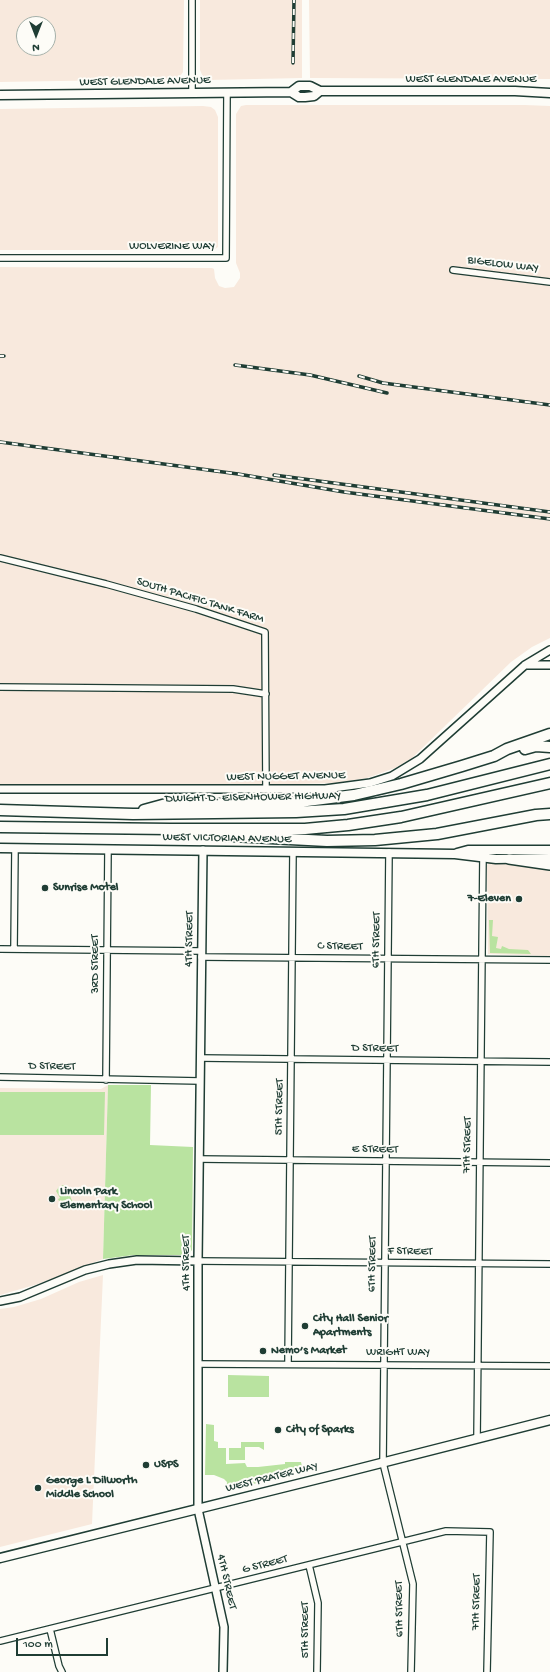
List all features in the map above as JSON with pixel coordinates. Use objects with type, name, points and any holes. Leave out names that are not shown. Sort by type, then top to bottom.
[{"type":"highway","points":[[494,756],[507,749],[550,734]]},
{"type":"highway","points":[[133,814],[166,804],[269,805],[341,797],[401,784],[494,756],[508,754],[536,746],[550,747]]},
{"type":"highway","name":"DWIGHT D. EISENHOWER HIGHWAY","points":[[0,810],[133,814],[296,812],[344,809],[427,795],[550,764]]},
{"type":"highway","points":[[0,827],[305,829],[348,825],[401,817],[550,783]]},
{"type":"highway","points":[[536,815],[550,808]]},
{"type":"highway","points":[[170,829],[206,834],[359,841],[437,834],[536,815],[550,814]]},
{"type":"main road","name":"WEST GLENDALE AVENUE","points":[[0,95],[291,92],[299,86],[310,86],[320,92],[550,93]]},
{"type":"main road","name":"WEST VICTORIAN AVENUE","points":[[0,848],[455,854],[468,850],[509,859],[550,858]]},
{"type":"main road","name":"WEST VICTORIAN AVENUE","points":[[483,854],[550,850]]},
{"type":"main road","points":[[509,859],[550,865]]},
{"type":"main road","name":"WEST PRATER WAY","points":[[0,1558],[550,1420]]},
{"type":"street","points":[[192,0],[192,93]]},
{"type":"street","name":"WOLVERINE WAY","points":[[0,258],[226,258],[227,93]]},
{"type":"street","name":"BIGELOW WAY","points":[[453,270],[550,282]]},
{"type":"street","name":"SOUTH PACIFIC TANK FARM","points":[[0,558],[106,584],[196,609],[266,632],[266,790]]},
{"type":"street","name":"WEST NUGGET AVENUE","points":[[0,789],[266,790],[342,788],[380,780],[402,771],[438,745],[525,664],[550,650]]},
{"type":"street","points":[[525,664],[550,665]]},
{"type":"street","points":[[0,687],[233,689],[266,694]]},
{"type":"street","points":[[14,949],[15,848]]},
{"type":"street","name":"3RD STREET","points":[[106,1080],[108,849]]},
{"type":"street","name":"4TH STREET","points":[[202,850],[198,1261],[198,1509],[224,1626],[223,1672]]},
{"type":"street","name":"5TH STREET","points":[[288,1363],[293,852]]},
{"type":"street","name":"6TH STREET","points":[[389,852],[383,1463],[413,1584],[411,1672]]},
{"type":"street","name":"7TH STREET","points":[[477,1439],[483,854]]},
{"type":"street","name":"C STREET","points":[[0,949],[107,950],[292,957],[550,960]]},
{"type":"street","name":"D STREET","points":[[200,1058],[550,1062]]},
{"type":"street","name":"D STREET","points":[[0,1077],[106,1080],[200,1080]]},
{"type":"street","name":"E STREET","points":[[199,1159],[550,1163]]},
{"type":"street","points":[[0,1302],[20,1297],[85,1270],[109,1264],[137,1260],[198,1261]]},
{"type":"street","name":"F STREET","points":[[198,1261],[550,1264]]},
{"type":"street","name":"WRIGHT WAY","points":[[198,1364],[288,1363],[550,1366]]},
{"type":"street","name":"G STREET","points":[[0,1641],[446,1531],[490,1532]]},
{"type":"street","name":"7TH STREET","points":[[487,1672],[490,1532]]},
{"type":"street","name":"5TH STREET","points":[[309,1565],[318,1603],[317,1672]]},
{"type":"street","points":[[50,1629],[59,1666],[62,1672]]},
{"type":"shaded area","points":[[0,0],[184,0],[183,72],[178,79],[0,82]]},
{"type":"shaded area","points":[[200,0],[302,0],[302,78],[208,80],[203,77],[200,70]]},
{"type":"shaded area","points":[[309,0],[550,0],[550,79],[310,78]]},
{"type":"shaded area","points":[[241,106],[550,106],[550,638],[532,647],[511,662],[412,758],[395,768],[367,778],[336,783],[298,784],[0,784],[0,267],[212,268],[214,269],[215,278],[219,286],[225,288],[234,287],[240,278],[240,273],[236,263],[236,114]]},
{"type":"shaded area","points":[[211,107],[215,110],[218,117],[218,247],[214,250],[0,250],[0,109]]},
{"type":"shaded area","points":[[490,862],[508,862],[550,868],[550,956],[488,954],[487,865]]},
{"type":"shaded area","name":"Lincoln Park Elementary School","points":[[108,1085],[103,1259],[38,1284],[0,1295],[0,1088],[101,1089]]},
{"type":"shaded area","points":[[103,1275],[92,1524],[0,1547],[0,1309],[14,1307],[41,1299],[79,1282]]},
{"type":"green space","points":[[489,920],[493,920],[492,936],[498,937],[496,948],[501,949],[502,946],[509,949],[528,950],[531,954],[490,953]]},
{"type":"green space","points":[[108,1085],[151,1085],[150,1145],[193,1147],[192,1250],[188,1255],[134,1255],[103,1259]]},
{"type":"green space","points":[[0,1092],[105,1092],[104,1135],[0,1135]]},
{"type":"green space","points":[[63,1185],[66,1187],[74,1205],[70,1210],[65,1209],[61,1200],[59,1201],[58,1199],[60,1198],[56,1191]]},
{"type":"green space","points":[[228,1375],[269,1376],[269,1397],[228,1397]]},
{"type":"green space","points":[[206,1424],[214,1425],[214,1441],[218,1442],[218,1448],[226,1448],[226,1464],[245,1463],[247,1467],[258,1467],[285,1464],[285,1462],[301,1462],[303,1471],[226,1491],[227,1482],[224,1479],[214,1475],[205,1475]]},
{"type":"green space","points":[[241,1442],[264,1442],[264,1450],[259,1447],[245,1447],[245,1460],[229,1460],[229,1448],[241,1448]]},
{"type":"railway","points":[[293,63],[294,0]]},
{"type":"railway","points":[[235,365],[310,375],[387,393]]},
{"type":"railway","points":[[359,376],[383,383],[550,405]]},
{"type":"railway","points":[[0,442],[238,474],[344,492],[550,519]]},
{"type":"railway","points":[[274,475],[550,512]]},
{"type":"place","name":"Sunrise Motel","points":[[45,888]]},
{"type":"place","name":"7-Eleven","points":[[519,899]]},
{"type":"place","name":"Lincoln Park Elementary School","points":[[52,1199]]},
{"type":"place","name":"City Hall Senior Apartments","points":[[305,1326]]},
{"type":"place","name":"Nemo’s Market","points":[[263,1351]]},
{"type":"place","name":"City of Sparks","points":[[278,1430]]},
{"type":"place","name":"USPS","points":[[146,1465]]},
{"type":"place","name":"George L Dilworth Middle School","points":[[38,1488]]}]
